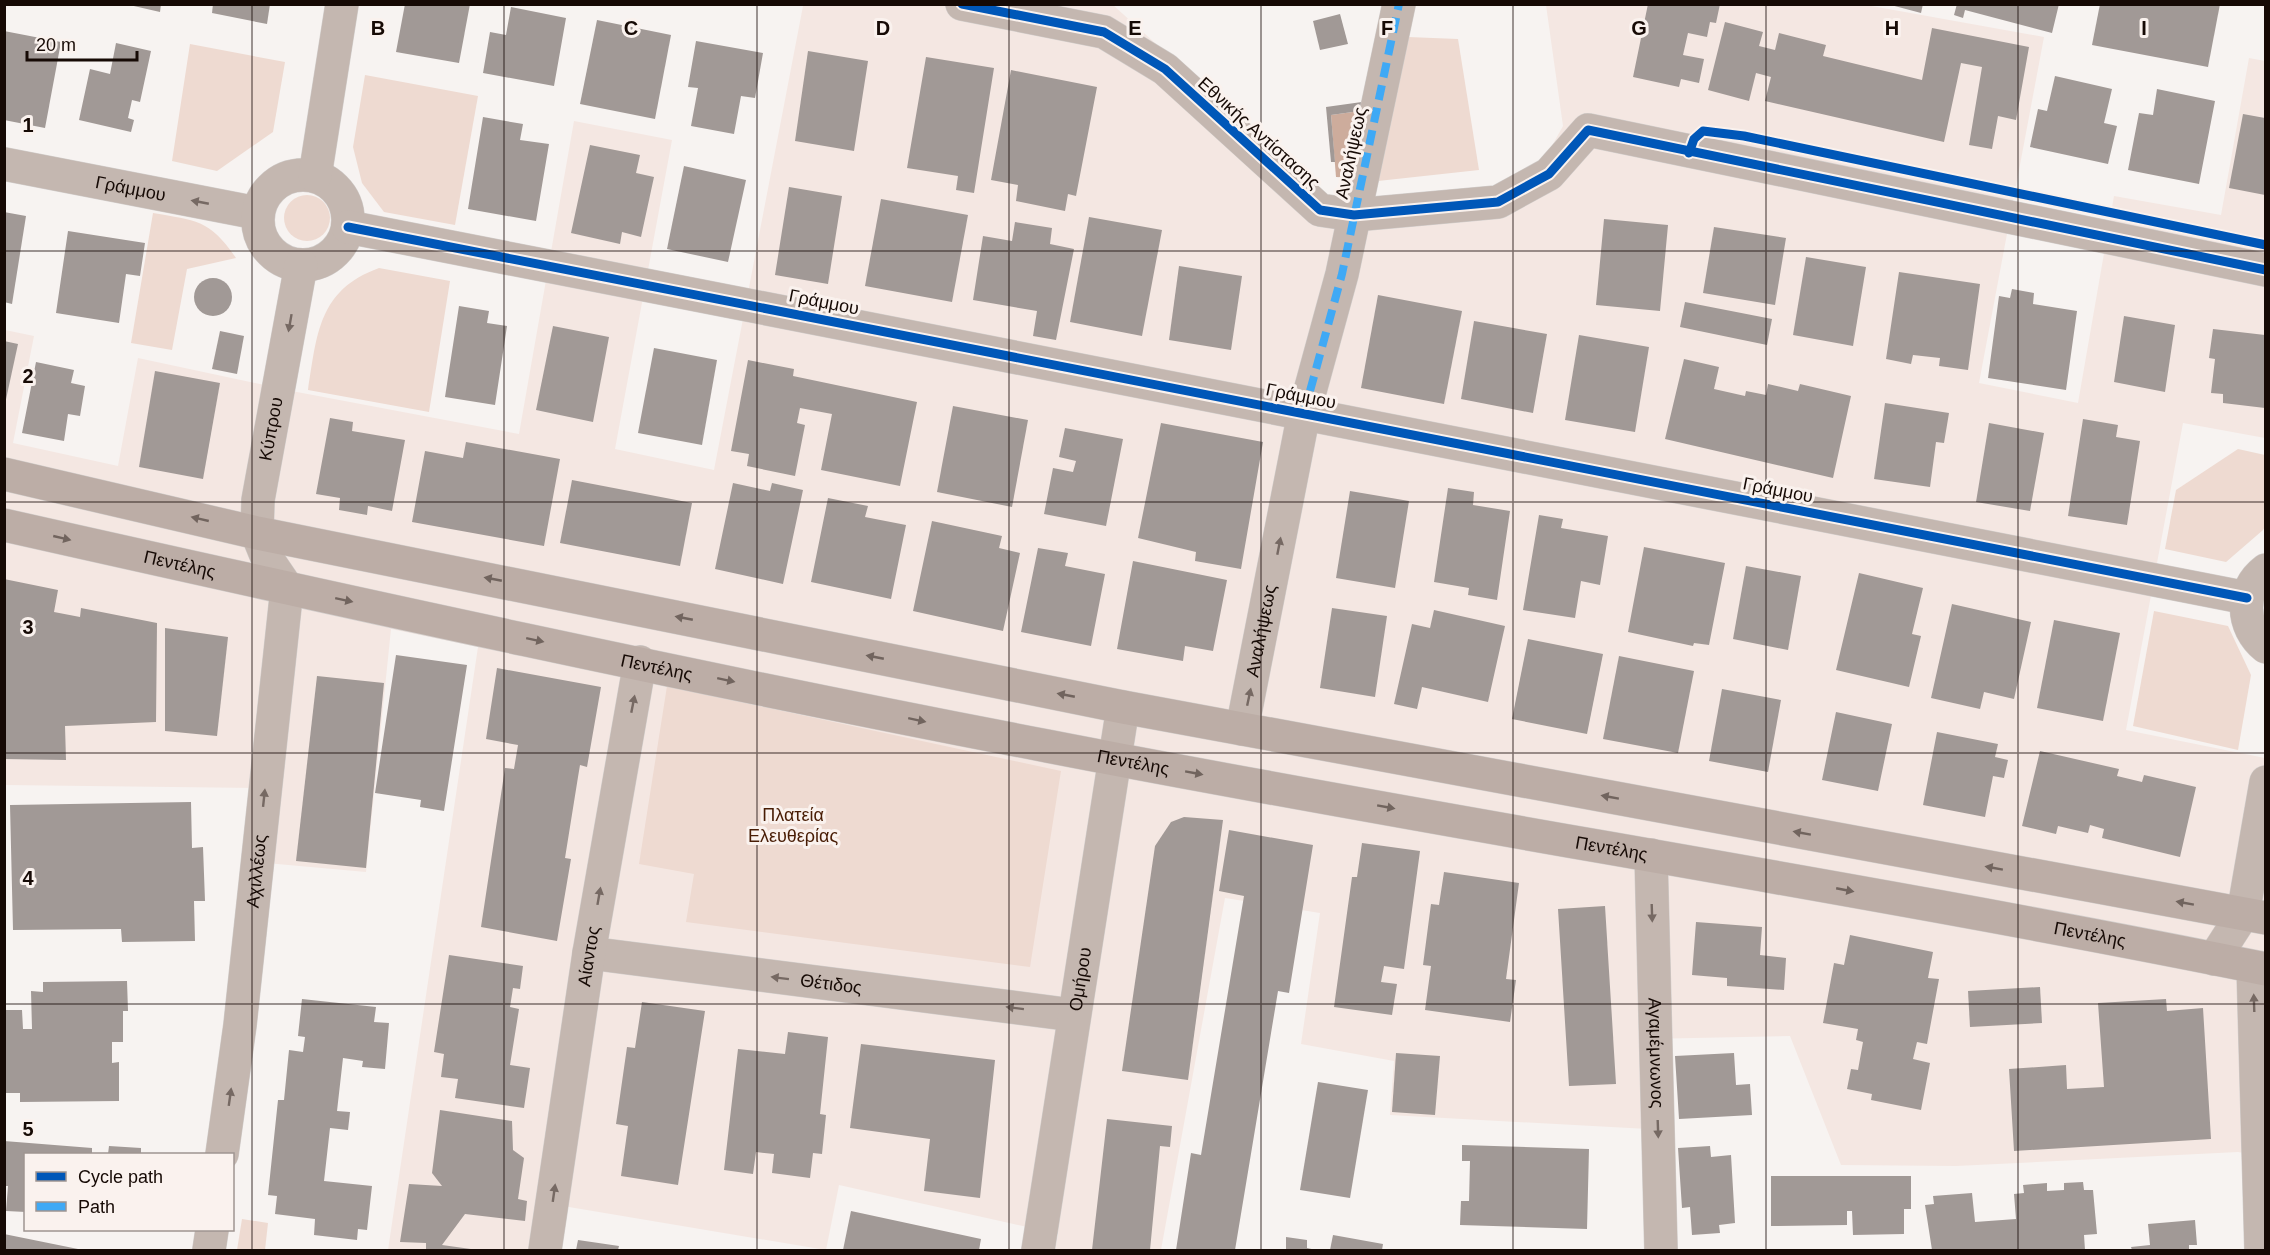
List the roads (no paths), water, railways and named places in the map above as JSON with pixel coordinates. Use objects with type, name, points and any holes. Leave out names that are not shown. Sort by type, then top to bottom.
[{"type":"main road","points":[[4,474],[257,533],[1123,707],[2254,916]]},
{"type":"main road","name":"Πεντέλης","points":[[4,525],[640,663],[1115,759],[2259,968]]},
{"type":"street","points":[[315,176],[342,4]]},
{"type":"street","name":"Εθνικής Αντίστασης","points":[[962,4],[1104,32],[1165,69],[1320,210],[1354,215],[1498,202],[1549,174],[1588,130],[1689,153],[2265,270]]},
{"type":"street","name":"Αναλήψεως","points":[[1242,729],[1304,413],[1342,274],[1399,4]]},
{"type":"street","name":"Γράμμου","points":[[4,164],[257,213]]},
{"type":"street","points":[[300,174],[315,176],[328,181],[344,201],[348,226],[337,251],[314,264],[301,265],[282,261],[267,249],[259,232],[257,213],[263,198],[272,186],[285,178],[300,174]]},
{"type":"street","name":"Γράμμου","points":[[348,226],[2247,598]]},
{"type":"street","name":"Κύπρου","points":[[287,588],[268,560],[257,533],[261,483],[301,265]]},
{"type":"street","points":[[2265,570],[2253,582],[2247,598],[2246,611],[2249,627],[2265,647]]},
{"type":"street","name":"Αχιλλέως","points":[[222,1153],[240,1025],[287,588]]},
{"type":"street","name":"Αίαντος","points":[[545,1251],[589,953],[640,663]]},
{"type":"street","name":"Ομήρου","points":[[1038,1251],[1073,1015],[1123,707]]},
{"type":"street","points":[[2214,959],[2254,916],[2265,782]]},
{"type":"street","name":"Αγαμέμνωνος","points":[[1650,855],[1661,1251]]},
{"type":"street","name":"Θέτιδος","points":[[589,953],[1073,1015]]},
{"type":"street","points":[[2259,968],[2261,1251]]},
{"type":"street","points":[[209,1251],[212,1231]]},
{"type":"park label","name":"Πλατεία Ελευθερίας","points":[[793,825]]}]
